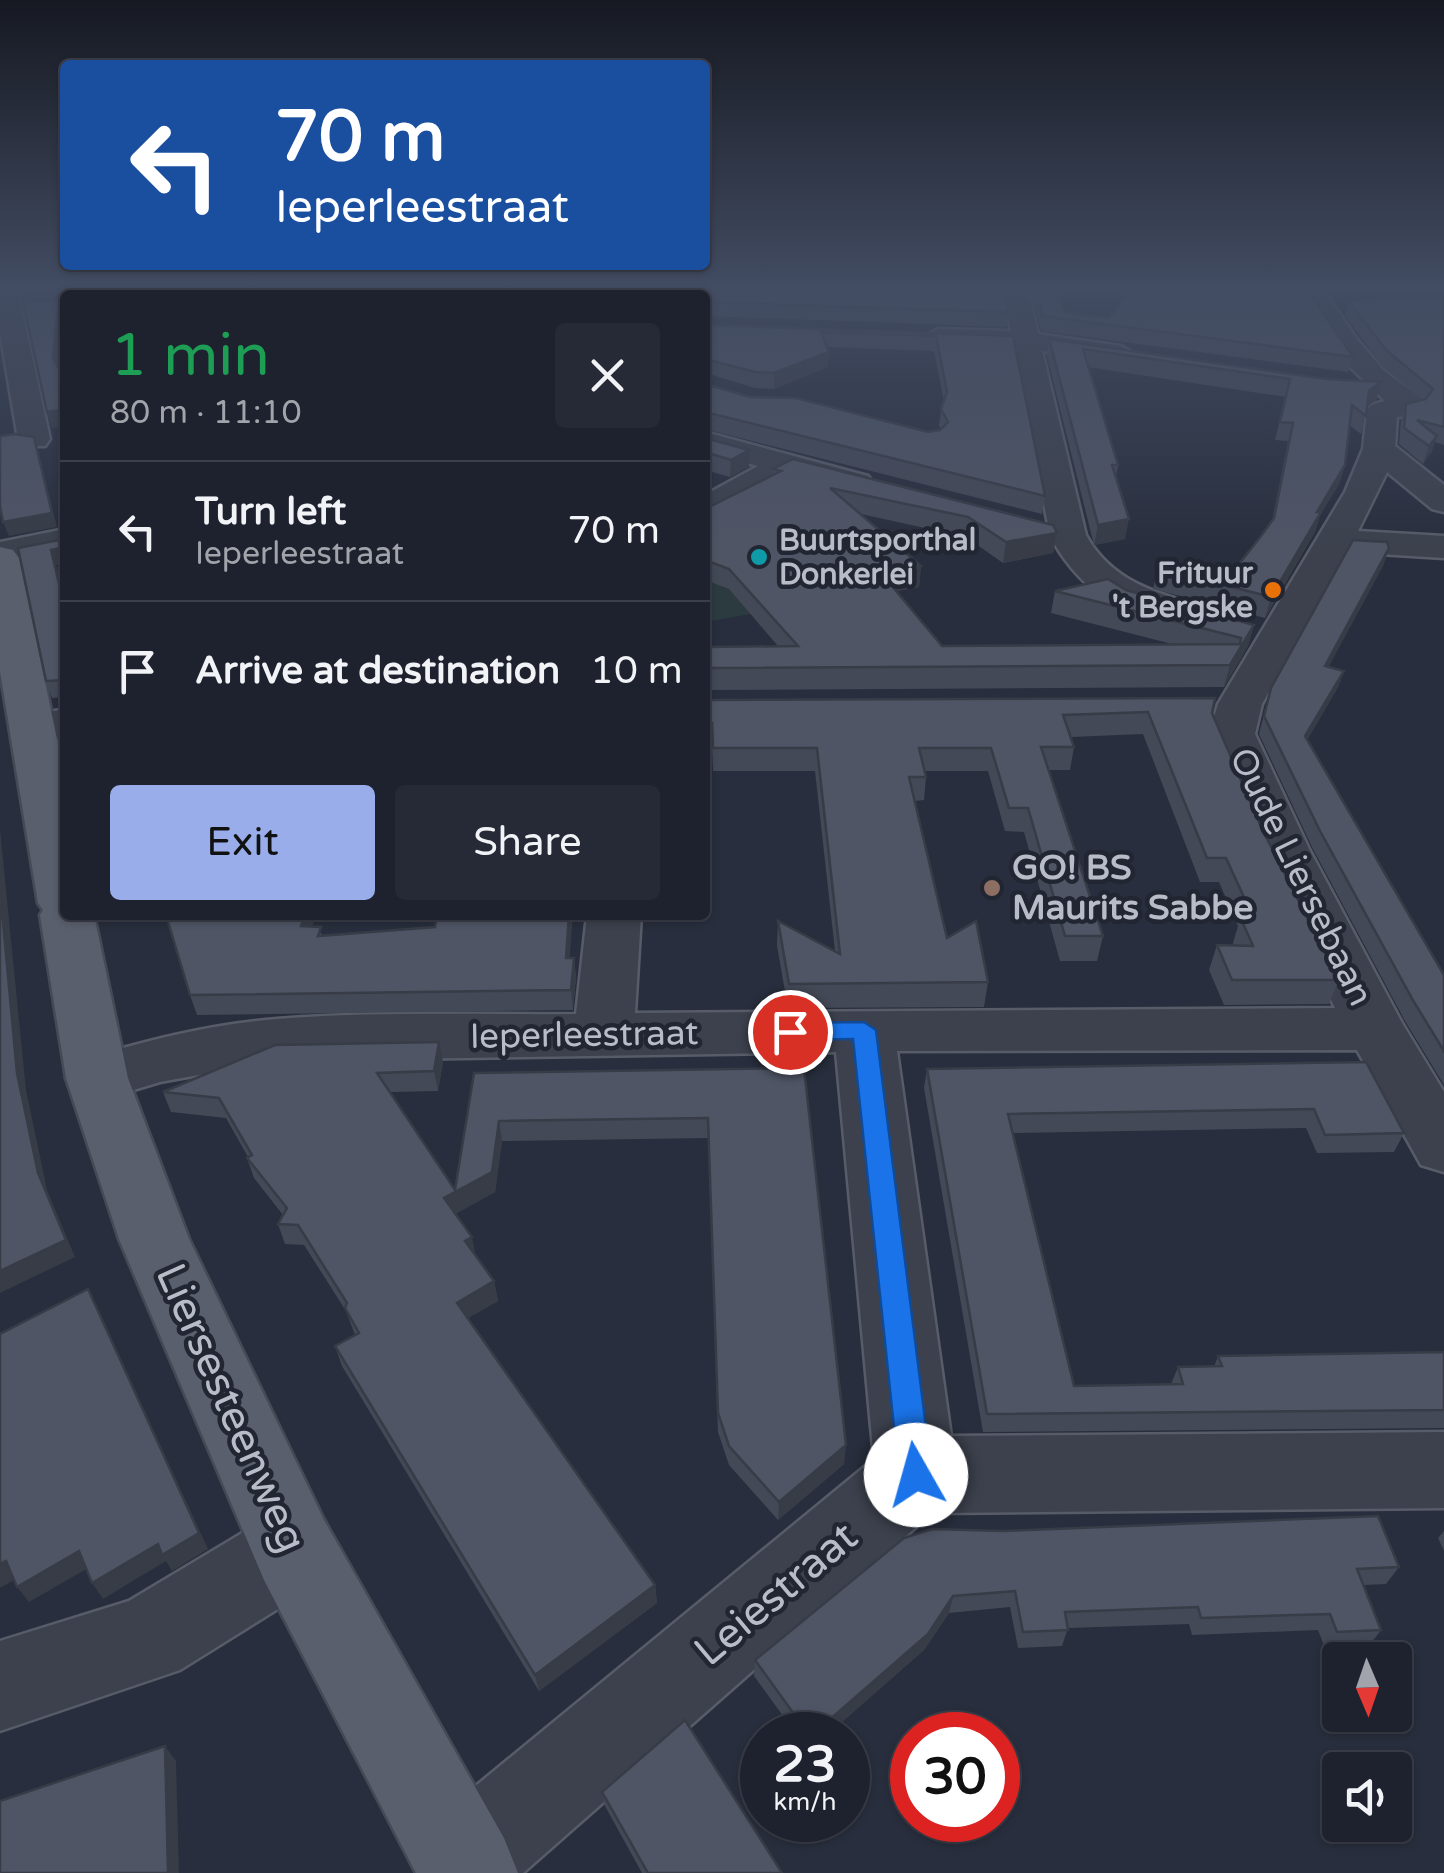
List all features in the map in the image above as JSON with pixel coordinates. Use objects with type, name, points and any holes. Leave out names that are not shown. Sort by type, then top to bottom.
[{"type":"main road","points":[[0,556],[60,877]]},
{"type":"main road","name":"Liersesteenweg","points":[[68,920],[97,1078],[154,1240],[294,1550],[466,1867]]},
{"type":"street","points":[[0,445],[49,436],[31,375]]},
{"type":"street","points":[[1031,375],[1054,533],[1079,562],[1137,600],[1244,629]]},
{"type":"street","points":[[1369,375],[1409,406],[1444,420]]},
{"type":"street","points":[[1338,386],[1382,388]]},
{"type":"street","name":"Oude Liersebaan","points":[[1409,406],[1382,411],[1378,448],[1362,492],[1335,540],[1244,629],[1220,704],[1284,851],[1375,1029],[1444,1147]]},
{"type":"street","points":[[710,443],[896,494]]},
{"type":"street","points":[[1378,448],[1444,502]]},
{"type":"street","points":[[710,506],[785,465]]},
{"type":"street","points":[[1335,540],[1444,547]]},
{"type":"street","points":[[0,556],[60,541]]},
{"type":"street","points":[[604,1035],[614,920]]},
{"type":"street","name":"Ieperleestraat","points":[[97,1078],[160,1060],[276,1040],[864,1030],[1375,1029]]},
{"type":"street","points":[[864,1030],[916,1475],[1444,1470]]},
{"type":"street","name":"Leiestraat","points":[[466,1867],[916,1475]]},
{"type":"street","points":[[0,1686],[148,1640],[294,1550]]},
{"type":"shaded area","points":[[710,582],[766,603],[751,614],[711,621]]},
{"type":"building","points":[[39,375],[60,375],[60,410],[47,412]]},
{"type":"building","points":[[944,375],[1021,375],[1045,496],[710,413],[710,385],[750,397],[796,398],[928,432],[940,430],[948,422],[941,409],[947,392]]},
{"type":"building","points":[[1059,375],[1091,375],[1118,465],[1112,465],[1129,519],[1098,525]]},
{"type":"building","points":[[1265,375],[1381,382],[1369,391],[1366,416],[1352,405],[1345,465],[1271,597],[1158,568],[1182,563],[1231,574],[1274,518],[1293,423],[1280,422],[1290,379]]},
{"type":"building","points":[[1417,375],[1444,375],[1444,427],[1417,420],[1437,436],[1429,446],[1404,428],[1406,404],[1426,399],[1433,389]]},
{"type":"building","points":[[0,436],[34,437],[52,513],[3,522]]},
{"type":"building","points":[[710,439],[749,450],[731,460],[710,454]]},
{"type":"building","points":[[793,459],[1053,525],[1057,533],[1006,542],[968,517],[830,488],[921,566],[882,574],[942,646],[1240,644],[1241,638],[1055,591],[1108,579],[1126,590],[1254,625],[1230,665],[710,668],[710,647],[798,646],[729,569],[710,562],[710,506],[781,471],[773,469]]},
{"type":"building","points":[[59,540],[60,548],[51,550],[60,587],[60,680],[46,681],[18,548]]},
{"type":"building","points":[[1353,540],[1387,542],[1389,548],[1325,666],[1344,671],[1305,736],[1444,975],[1444,1051],[1320,831],[1264,716],[1271,688]]},
{"type":"building","points":[[1215,698],[1212,713],[1262,829],[1339,980],[1232,980],[1217,945],[1253,946],[1241,919],[1254,919],[1226,858],[1207,858],[1148,712],[1063,715],[1074,747],[1041,747],[1103,936],[1065,936],[1028,808],[1009,808],[991,748],[919,748],[926,777],[909,777],[947,938],[976,921],[988,982],[789,984],[778,921],[840,954],[817,748],[713,748],[710,700]]},
{"type":"building","points":[[0,890],[17,1073],[38,1173],[66,1240],[0,1271]]},
{"type":"building","points":[[168,920],[303,920],[301,926],[321,927],[318,936],[435,927],[436,920],[569,920],[566,958],[574,958],[571,990],[190,995]]},
{"type":"building","points":[[439,1042],[434,1071],[377,1073],[455,1190],[474,1073],[804,1068],[846,1445],[779,1502],[729,1446],[718,1413],[708,1118],[499,1121],[492,1172],[444,1198],[472,1237],[465,1241],[494,1281],[457,1303],[655,1585],[535,1675],[335,1346],[359,1333],[345,1308],[347,1303],[298,1225],[278,1224],[287,1208],[247,1158],[252,1155],[219,1098],[163,1092],[275,1045]]},
{"type":"building","points":[[1366,1062],[1404,1133],[1325,1135],[1314,1109],[1008,1114],[1074,1386],[1183,1384],[1178,1367],[1222,1366],[1218,1356],[1444,1352],[1444,1410],[987,1414],[927,1069]]},
{"type":"building","points":[[88,1289],[199,1533],[162,1555],[158,1544],[92,1583],[79,1551],[17,1587],[6,1561],[0,1564],[0,1334]]},
{"type":"building","points":[[1378,1516],[1399,1567],[1357,1569],[1381,1630],[1337,1632],[1330,1614],[1201,1618],[1198,1607],[1065,1612],[1068,1630],[1023,1632],[1015,1591],[953,1596],[928,1634],[838,1712],[792,1712],[755,1660],[904,1538],[932,1529],[1003,1531]]},
{"type":"building","points":[[685,1720],[740,1807],[740,1842],[762,1842],[782,1873],[648,1873],[602,1792]]},
{"type":"building","points":[[165,1746],[168,1873],[0,1873],[0,1801]]},
{"type":"place","name":"Buurtsporthal Donkerlei","points":[[759,557]]},
{"type":"place","name":"Frituur 't Bergske","points":[[1273,590]]},
{"type":"place","name":"GO! BS Maurits Sabbe","points":[[992,888]]},
{"type":"route","points":[[790,1032],[864,1030],[916,1475]]}]
